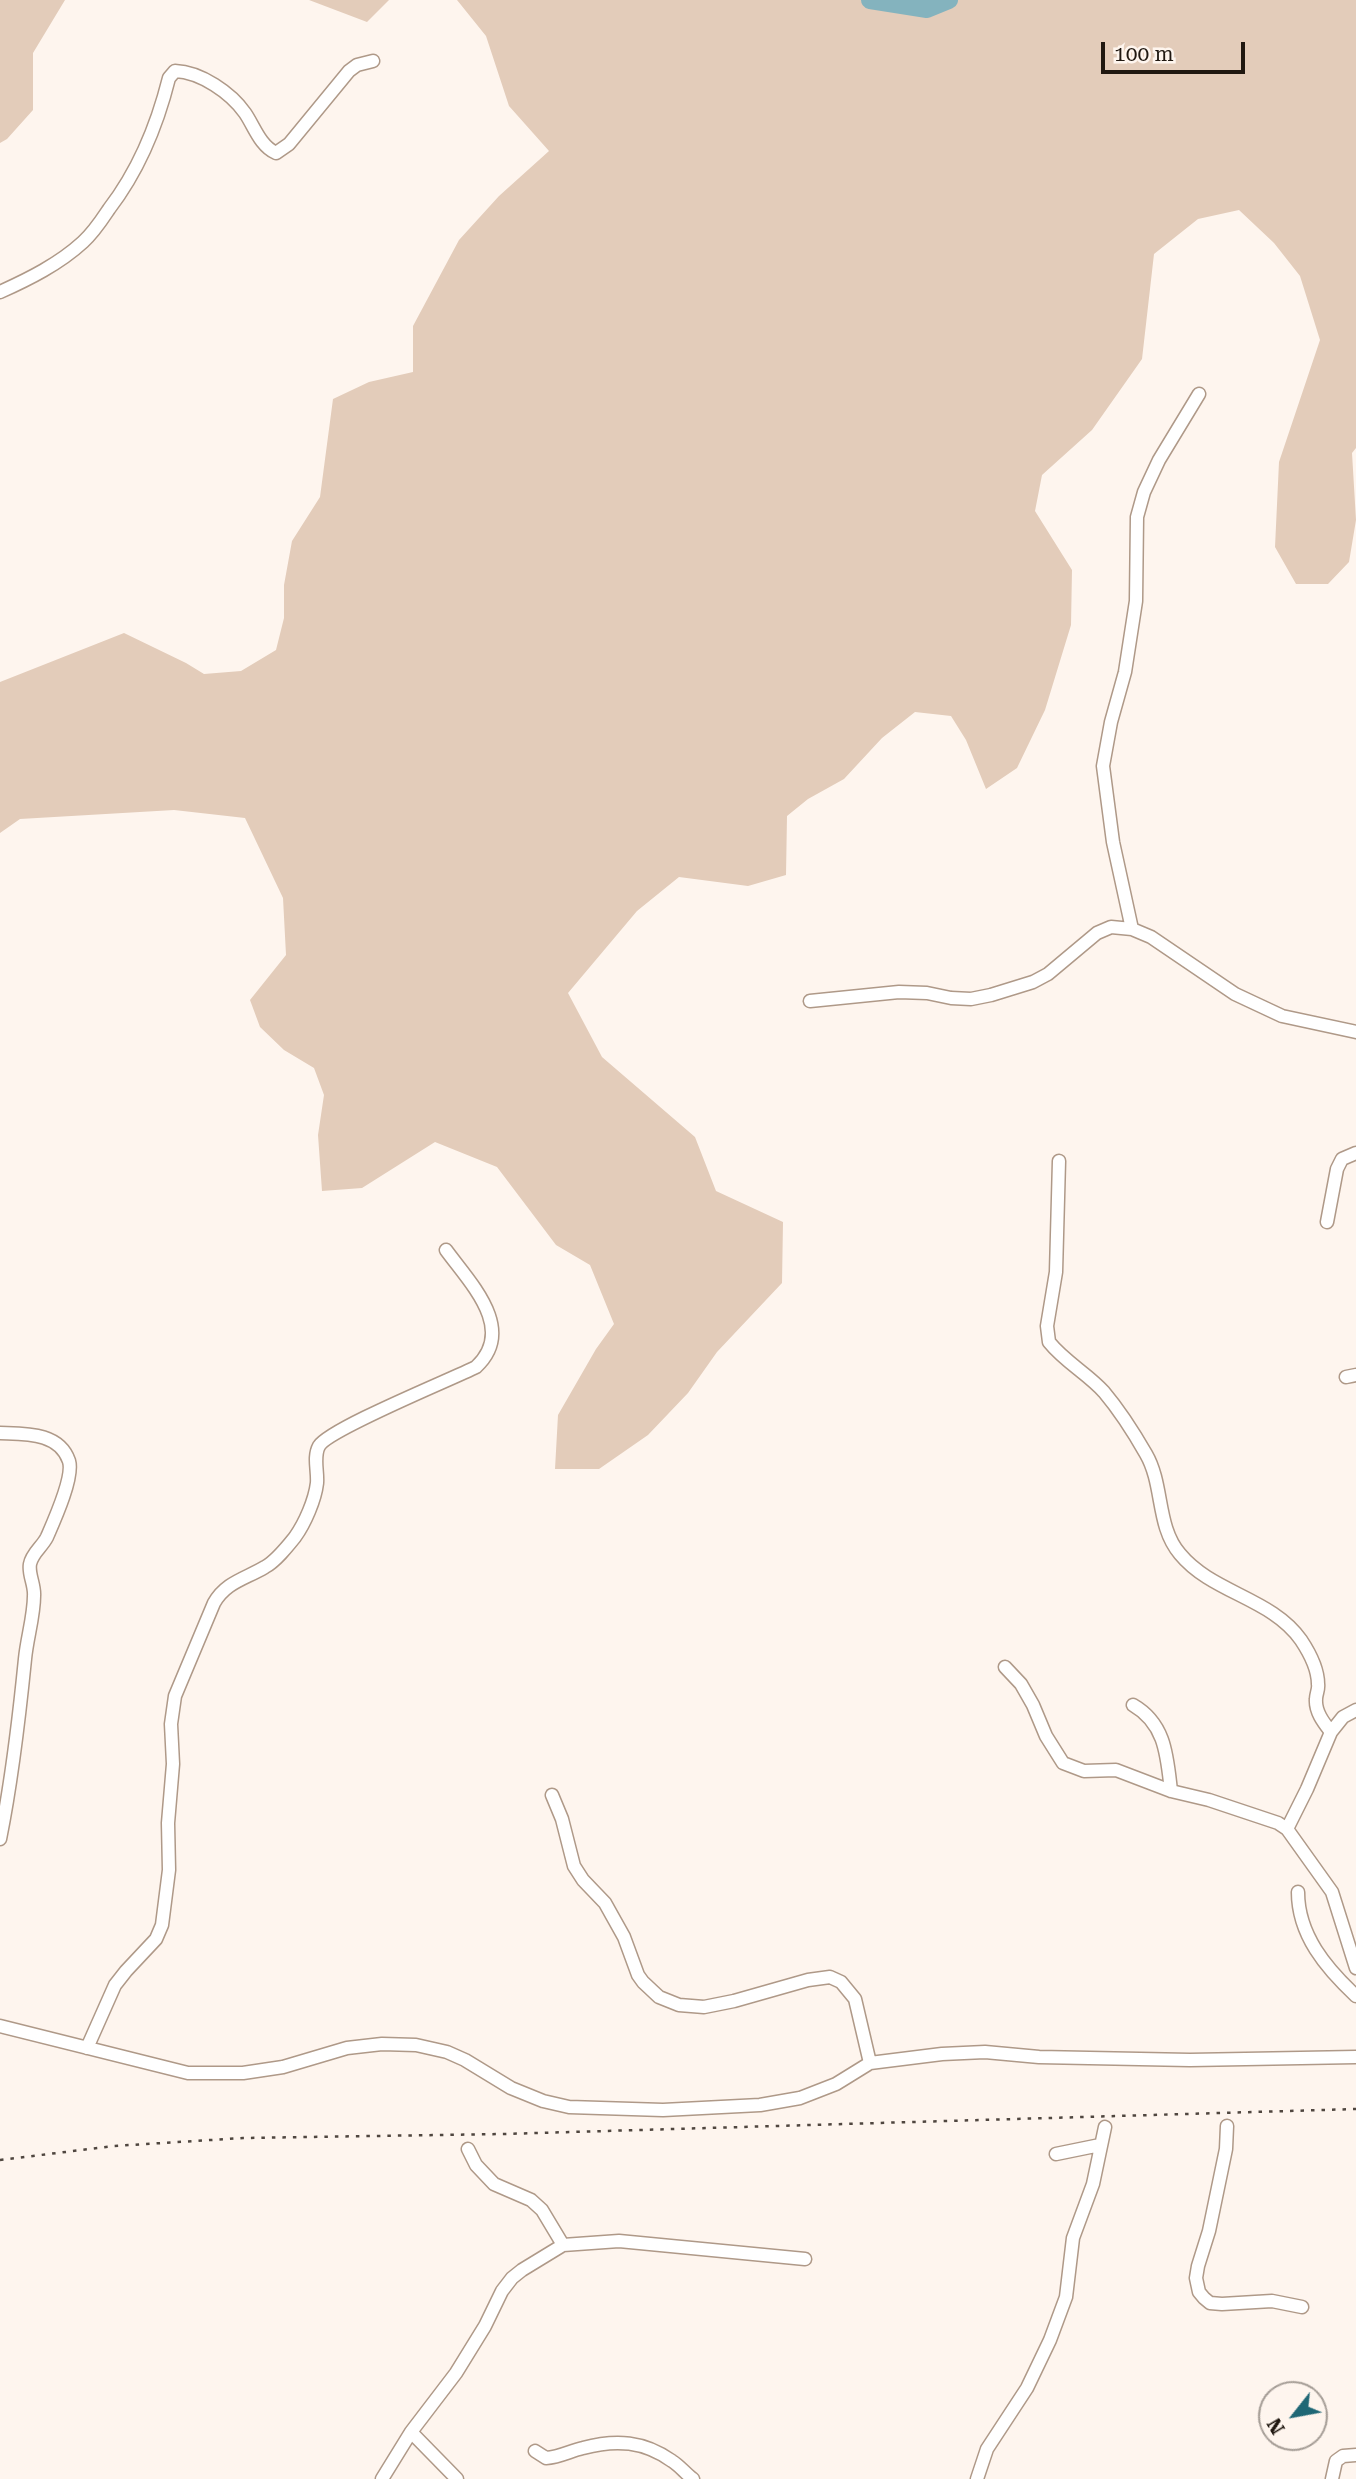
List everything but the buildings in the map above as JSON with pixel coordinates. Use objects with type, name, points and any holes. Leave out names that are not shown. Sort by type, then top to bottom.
[{"type":"street","points":[[0,292],[25,281],[67,254],[98,227],[130,181],[146,148],[169,78],[175,71],[198,77],[230,97],[244,111],[264,144],[276,153],[289,145],[349,71],[357,65],[373,61]]},
{"type":"street","points":[[1132,929],[1113,842],[1103,766],[1111,722],[1125,672],[1136,601],[1137,517],[1144,492],[1159,460],[1199,394]]},
{"type":"street","points":[[810,1001],[899,992],[971,999],[991,995],[1033,982],[1048,974],[1097,933],[1111,927],[1132,929],[1151,937],[1235,994],[1282,1016],[1356,1032]]},
{"type":"street","points":[[1327,1222],[1336,1169],[1342,1159],[1356,1153]]},
{"type":"street","points":[[1059,1161],[1056,1272],[1047,1326],[1049,1342],[1071,1365],[1103,1391],[1147,1456],[1155,1473],[1169,1536],[1180,1554],[1199,1573],[1265,1608],[1288,1625],[1302,1641],[1317,1672],[1319,1686],[1316,1705],[1321,1720],[1331,1732]]},
{"type":"street","points":[[88,2048],[115,1985],[156,1940],[162,1925],[169,1870],[173,1764],[171,1724],[175,1696],[220,1592],[233,1582],[266,1567],[295,1537],[304,1521],[317,1484],[317,1451],[321,1443],[362,1420],[476,1367],[489,1351],[493,1333],[490,1317],[482,1300],[446,1250]]},
{"type":"street","points":[[0,1433],[38,1435],[51,1440],[66,1454],[70,1466],[63,1497],[46,1539],[33,1555],[30,1566],[34,1595],[10,1789],[0,1839]]},
{"type":"street","points":[[1005,1667],[1021,1684],[1034,1705],[1046,1736],[1063,1763],[1084,1771],[1116,1770],[1287,1829],[1332,1892],[1356,1968]]},
{"type":"street","points":[[1133,1705],[1150,1717],[1165,1744],[1171,1791]]},
{"type":"street","points":[[1287,1829],[1331,1732],[1343,1717],[1356,1710]]},
{"type":"street","points":[[551,1795],[562,1819],[574,1866],[605,1903],[624,1937],[643,1982],[659,1997],[679,2005],[705,2007],[808,1980],[830,1977],[841,1982],[855,1999],[870,2063]]},
{"type":"street","points":[[1298,1892],[1299,1914],[1312,1945],[1331,1971],[1356,1996]]},
{"type":"street","points":[[0,2026],[188,2073],[218,2075],[283,2067],[347,2048],[382,2044],[416,2045],[447,2052],[511,2088],[542,2101],[569,2107],[663,2110],[760,2105],[800,2098],[836,2084],[870,2063],[942,2054],[985,2052],[1039,2057],[1190,2060],[1356,2057]]},
{"type":"street","points":[[1227,2126],[1226,2149],[1196,2278],[1199,2292],[1210,2303],[1272,2301],[1302,2307]]},
{"type":"street","points":[[977,2479],[987,2449],[1027,2388],[1051,2340],[1066,2297],[1073,2238],[1093,2184],[1105,2127]]},
{"type":"street","points":[[1056,2154],[1100,2145]]},
{"type":"street","points":[[468,2149],[476,2165],[494,2184],[531,2200],[542,2210],[563,2245]]},
{"type":"street","points":[[382,2479],[411,2432],[456,2373],[512,2278],[563,2245],[619,2241],[804,2259]]},
{"type":"street","points":[[411,2432],[457,2479]]},
{"type":"street","points":[[535,2451],[546,2458],[559,2457],[581,2448],[607,2443],[651,2447],[693,2479]]},
{"type":"street","points":[[1332,2479],[1336,2461],[1343,2456],[1356,2455]]},
{"type":"shaded area","points":[[0,0],[65,0],[33,53],[33,110],[7,139],[0,143]]},
{"type":"shaded area","points":[[309,0],[389,0],[367,22]]},
{"type":"shaded area","points":[[457,0],[1356,0],[1356,448],[1352,453],[1356,520],[1349,562],[1328,584],[1296,584],[1275,547],[1279,462],[1320,340],[1300,276],[1274,243],[1239,210],[1198,219],[1154,254],[1142,359],[1092,430],[1042,475],[1035,511],[1072,570],[1071,625],[1045,710],[1017,768],[986,789],[966,740],[951,716],[915,712],[882,738],[844,779],[808,799],[787,816],[786,875],[748,886],[679,877],[637,911],[568,993],[602,1057],[695,1137],[716,1191],[783,1222],[782,1283],[717,1352],[688,1393],[648,1435],[599,1469],[555,1469],[558,1415],[596,1349],[614,1324],[590,1265],[556,1245],[497,1167],[435,1142],[362,1188],[322,1191],[318,1135],[324,1095],[314,1068],[284,1050],[260,1027],[250,1000],[286,955],[283,898],[245,818],[174,810],[20,819],[0,833],[0,682],[124,633],[204,674],[241,671],[276,650],[284,618],[284,585],[292,541],[320,497],[333,399],[369,382],[413,372],[413,326],[459,240],[499,196],[549,151],[509,106],[486,36]]},
{"type":"waterway","points":[[870,0],[927,9],[949,0]]},
{"type":"railway","points":[[0,2160],[114,2146],[243,2138],[503,2134],[1356,2109]]}]
